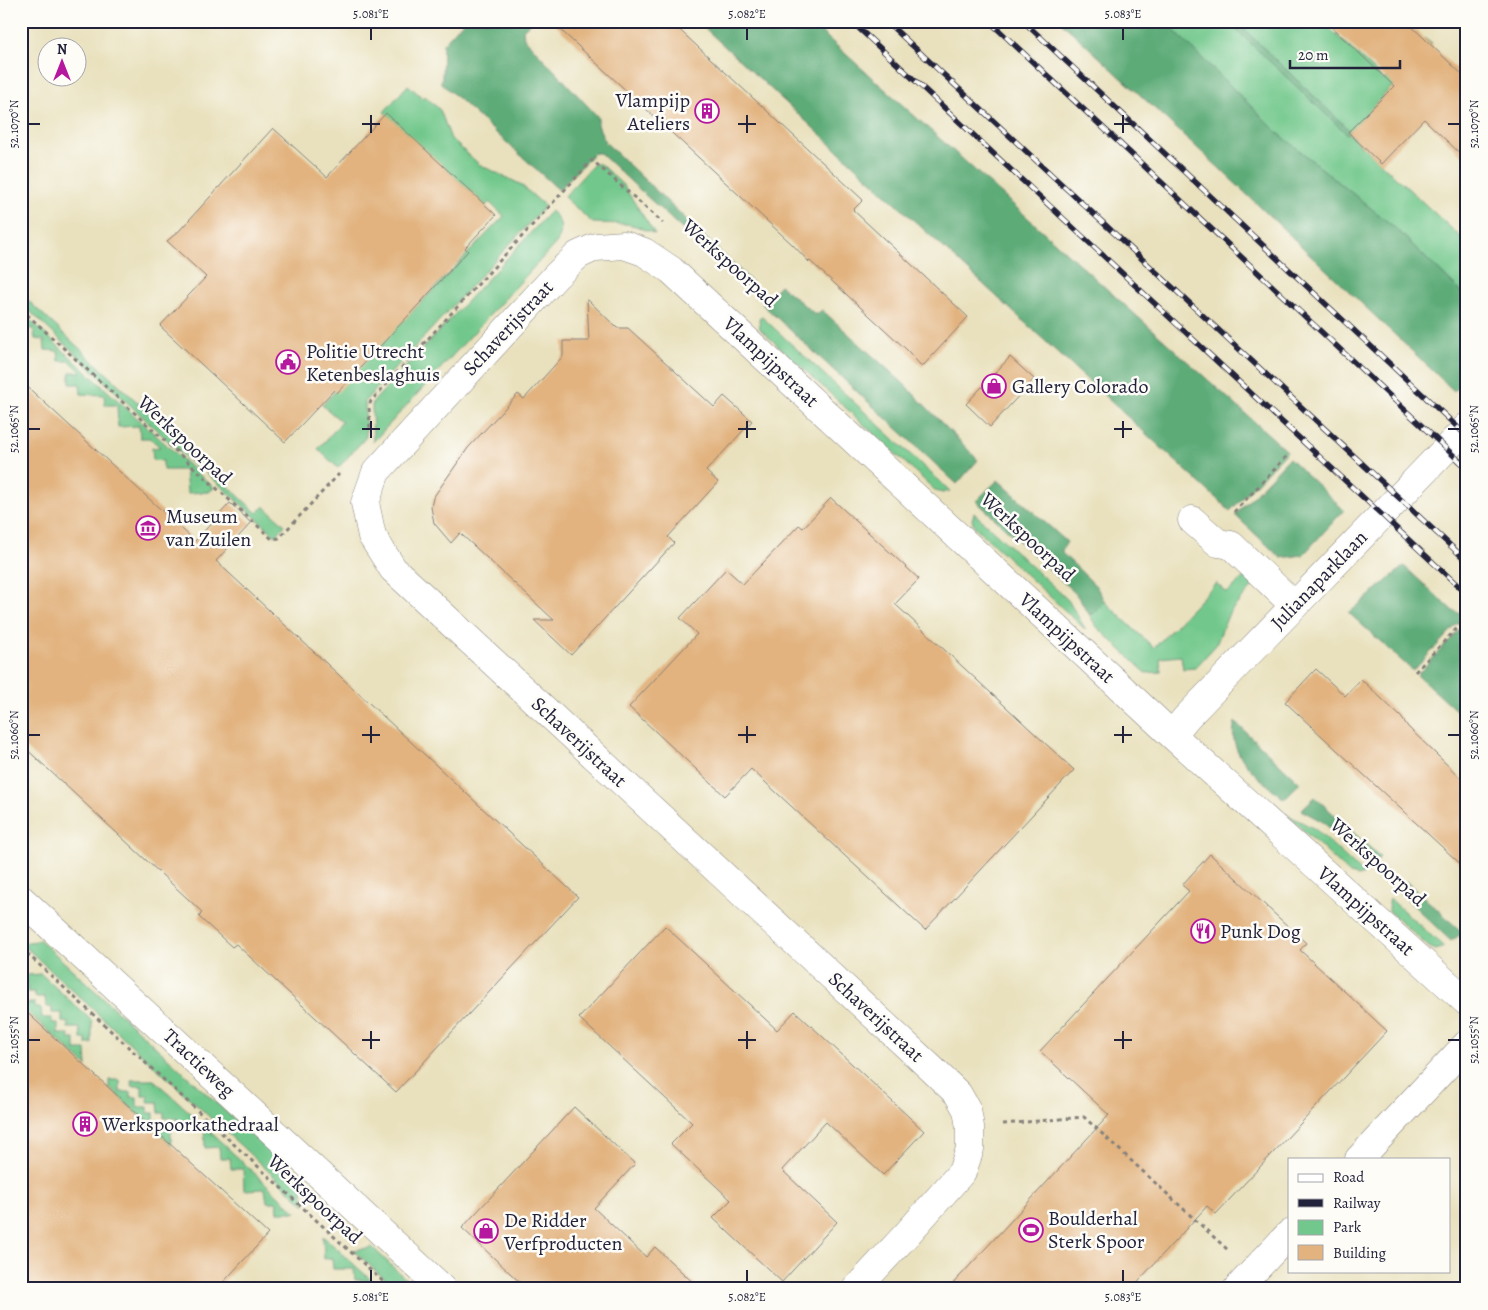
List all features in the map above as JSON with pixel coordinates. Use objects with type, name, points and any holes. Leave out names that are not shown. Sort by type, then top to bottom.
[{"type":"street","name":"Schaverijstraat","points":[[671,270],[644,252],[624,245],[596,247],[578,255],[556,276],[376,472],[365,503],[372,536],[393,569],[958,1094],[967,1110],[970,1127],[970,1149],[962,1172],[856,1289]]},
{"type":"street","name":"Vlampijpstraat","points":[[671,270],[1172,735],[1467,1002]]},
{"type":"street","name":"Julianaparklaan","points":[[1172,735],[1294,605],[1467,427]]},
{"type":"street","points":[[1192,520],[1218,543],[1232,545],[1294,605]]},
{"type":"street","name":"Tractieweg","points":[[21,899],[443,1289]]},
{"type":"street","points":[[1361,1158],[1467,1044]]},
{"type":"street","points":[[1245,1281],[1288,1235]]},
{"type":"path","name":"Werkspoorpad","points":[[370,435],[369,406],[371,401],[592,160],[666,225]]},
{"type":"path","name":"Werkspoorpad","points":[[21,309],[272,539],[279,538],[344,469]]},
{"type":"path","points":[[1234,511],[1287,456]]},
{"type":"path","points":[[1416,671],[1463,622]]},
{"type":"path","name":"Werkspoorpad","points":[[21,948],[391,1289]]},
{"type":"path","points":[[970,1127],[1084,1117],[1245,1281]]},
{"type":"green space","points":[[464,21],[532,21],[523,30],[524,38],[598,117],[598,125],[605,142],[755,285],[750,292],[600,153],[594,153],[559,190],[440,82],[442,80],[443,44]]},
{"type":"green space","points":[[697,21],[809,21],[1287,451],[1230,511]]},
{"type":"green space","points":[[1060,21],[1164,21],[1278,133],[1394,227],[1467,298],[1467,379],[1454,391],[1218,167]]},
{"type":"green space","points":[[1164,21],[1227,21],[1467,243],[1467,298],[1394,227],[1278,133]]},
{"type":"green space","points":[[1227,21],[1235,21],[1350,131],[1347,134]]},
{"type":"green space","points":[[1235,21],[1322,21],[1384,80],[1424,38],[1432,44],[1350,131]]},
{"type":"green space","points":[[408,85],[423,98],[425,96],[440,110],[451,139],[480,165],[520,184],[545,206],[365,401],[366,437],[338,468],[318,449],[342,422],[322,405],[504,216],[489,202],[486,206],[384,112]]},
{"type":"green space","points":[[594,164],[600,164],[623,185],[655,234],[626,224],[593,223],[564,197]]},
{"type":"green space","points":[[551,211],[559,221],[561,229],[557,242],[373,442],[373,402]]},
{"type":"green space","points":[[780,285],[816,315],[822,310],[904,384],[978,460],[957,484],[762,304]]},
{"type":"green space","points":[[21,294],[257,513],[264,506],[285,525],[276,536],[202,469],[196,467],[21,303]]},
{"type":"green space","points":[[21,312],[214,488],[209,492],[187,493],[185,470],[163,470],[163,461],[153,460],[152,448],[160,447],[150,438],[140,438],[139,426],[118,427],[117,405],[105,405],[104,395],[81,394],[80,384],[70,384],[70,372],[81,372],[70,361],[59,361],[58,351],[45,350],[44,340],[35,339],[34,329],[22,328]]},
{"type":"green space","points":[[761,316],[950,491],[942,493],[936,491],[760,329],[759,319]]},
{"type":"green space","points":[[1289,458],[1344,510],[1303,555],[1281,558],[1235,515]]},
{"type":"green space","points":[[998,480],[1067,542],[1062,553],[1096,586],[1105,602],[1093,614],[1089,614],[1076,594],[976,501]]},
{"type":"green space","points":[[974,513],[1068,600],[1086,630],[975,527],[972,520]]},
{"type":"green space","points":[[1404,566],[1453,611],[1462,614],[1467,619],[1467,720],[1417,675],[1465,624],[1461,620],[1413,671],[1349,613]]},
{"type":"green space","points":[[1249,572],[1257,582],[1229,613],[1216,645],[1195,668],[1183,669],[1181,656],[1160,658],[1161,672],[1146,673],[1096,626],[1089,614],[1093,614],[1105,602],[1154,648],[1216,583],[1227,593]]},
{"type":"green space","points":[[1235,722],[1300,783],[1284,799],[1248,766],[1241,756],[1235,746],[1233,734]]},
{"type":"green space","points":[[1315,797],[1380,857],[1371,867],[1323,822],[1301,810]]},
{"type":"green space","points":[[1286,814],[1315,829],[1364,874],[1358,876],[1350,874]]},
{"type":"green space","points":[[1406,881],[1463,933],[1451,941],[1397,890]]},
{"type":"green space","points":[[1389,898],[1444,947],[1436,950],[1429,947],[1389,911]]},
{"type":"green space","points":[[39,939],[304,1184],[302,1186],[305,1205],[21,943],[37,941]]},
{"type":"green space","points":[[41,974],[92,1021],[92,1044],[86,1044],[86,1039],[81,1039],[80,1028],[68,1028],[68,1023],[62,1022],[62,1013],[52,1013],[52,1007],[46,1007],[45,997],[35,997],[35,992],[27,992],[27,975]]},
{"type":"green space","points":[[21,992],[24,992],[24,1003],[35,1003],[35,1008],[41,1008],[42,1018],[52,1018],[52,1023],[58,1023],[58,1034],[69,1034],[69,1039],[75,1039],[75,1050],[86,1050],[87,1066],[33,1017],[21,1028]]},
{"type":"green space","points":[[109,1080],[120,1080],[120,1092],[131,1092],[131,1097],[137,1097],[137,1107],[148,1107],[148,1113],[154,1113],[154,1123],[165,1123],[165,1129],[171,1129],[171,1145],[109,1087]]},
{"type":"green space","points":[[131,1080],[154,1080],[194,1116],[184,1127],[177,1127],[177,1118],[164,1118],[164,1113],[159,1113],[158,1102],[148,1102],[148,1096],[142,1096],[142,1086],[132,1086]]},
{"type":"green space","points":[[204,1126],[296,1212],[278,1212],[277,1202],[267,1202],[265,1189],[244,1190],[243,1169],[231,1169],[230,1158],[220,1158],[219,1147],[205,1148]]},
{"type":"green space","points":[[323,1236],[381,1289],[366,1289],[366,1280],[355,1280],[354,1269],[333,1269],[332,1258],[324,1259]]},
{"type":"green space","points":[[371,1246],[416,1289],[399,1289],[391,1285],[353,1250],[369,1248]]},
{"type":"building","name":"Vlampijp Ateliers","points":[[551,21],[670,21],[863,200],[853,210],[968,317],[922,367],[907,350],[809,262],[793,245]]},
{"type":"building","points":[[1325,21],[1406,21],[1467,79],[1467,160],[1424,119],[1381,164],[1348,132],[1394,86]]},
{"type":"building","points":[[386,113],[496,215],[465,248],[468,251],[337,393],[334,390],[285,442],[160,326],[206,277],[167,241],[179,231],[273,128],[327,177]]},
{"type":"building","points":[[587,299],[617,328],[628,328],[714,407],[724,396],[752,421],[706,471],[718,482],[668,537],[674,543],[571,655],[534,620],[554,620],[460,533],[451,543],[434,523],[431,507],[433,498],[468,448],[518,394],[524,399],[563,356],[563,341],[589,341]]},
{"type":"building","points":[[1010,357],[1034,379],[990,427],[966,404]]},
{"type":"building","points":[[21,381],[195,541],[230,503],[251,523],[216,561],[578,897],[396,1092],[236,944],[232,947],[199,917],[202,912],[21,744]]},
{"type":"building","points":[[831,498],[919,579],[895,604],[1074,770],[925,930],[751,769],[725,796],[629,707],[697,634],[680,618],[726,569],[743,584],[799,525],[803,528]]},
{"type":"building","points":[[1316,669],[1345,696],[1361,679],[1467,784],[1467,870],[1285,702]]},
{"type":"building","points":[[1210,854],[1306,943],[1300,950],[1387,1031],[1216,1214],[1207,1206],[1131,1289],[948,1289],[1109,1115],[1040,1051],[1189,891],[1182,885]]},
{"type":"building","points":[[665,926],[777,1030],[795,1011],[924,1131],[883,1175],[826,1122],[782,1170],[837,1222],[782,1282],[713,1218],[731,1200],[671,1144],[692,1123],[579,1018]]},
{"type":"building","name":"Werkspoorkathedraal","points":[[21,1007],[268,1234],[217,1289],[21,1289]]},
{"type":"building","points":[[574,1107],[635,1164],[594,1208],[646,1257],[655,1247],[700,1289],[527,1289],[462,1228]]},
{"type":"railway","points":[[851,21],[1467,594]]},
{"type":"railway","points":[[886,21],[1467,561]]},
{"type":"railway","points":[[989,21],[1467,468]]},
{"type":"railway","points":[[1023,21],[1467,436]]},
{"type":"place","name":"Vlampijp Ateliers","points":[[707,111]]},
{"type":"place","name":"Politie Utrecht Ketenbeslaghuis","points":[[288,362]]},
{"type":"place","name":"Gallery Colorado","points":[[994,386]]},
{"type":"place","name":"Museum van Zuilen","points":[[148,528]]},
{"type":"place","name":"Punk Dog","points":[[1203,931]]},
{"type":"place","name":"Werkspoorkathedraal","points":[[85,1124]]},
{"type":"place","name":"Boulderhal Sterk Spoor","points":[[1031,1230]]},
{"type":"place","name":"De Ridder Verfproducten","points":[[486,1231]]}]
